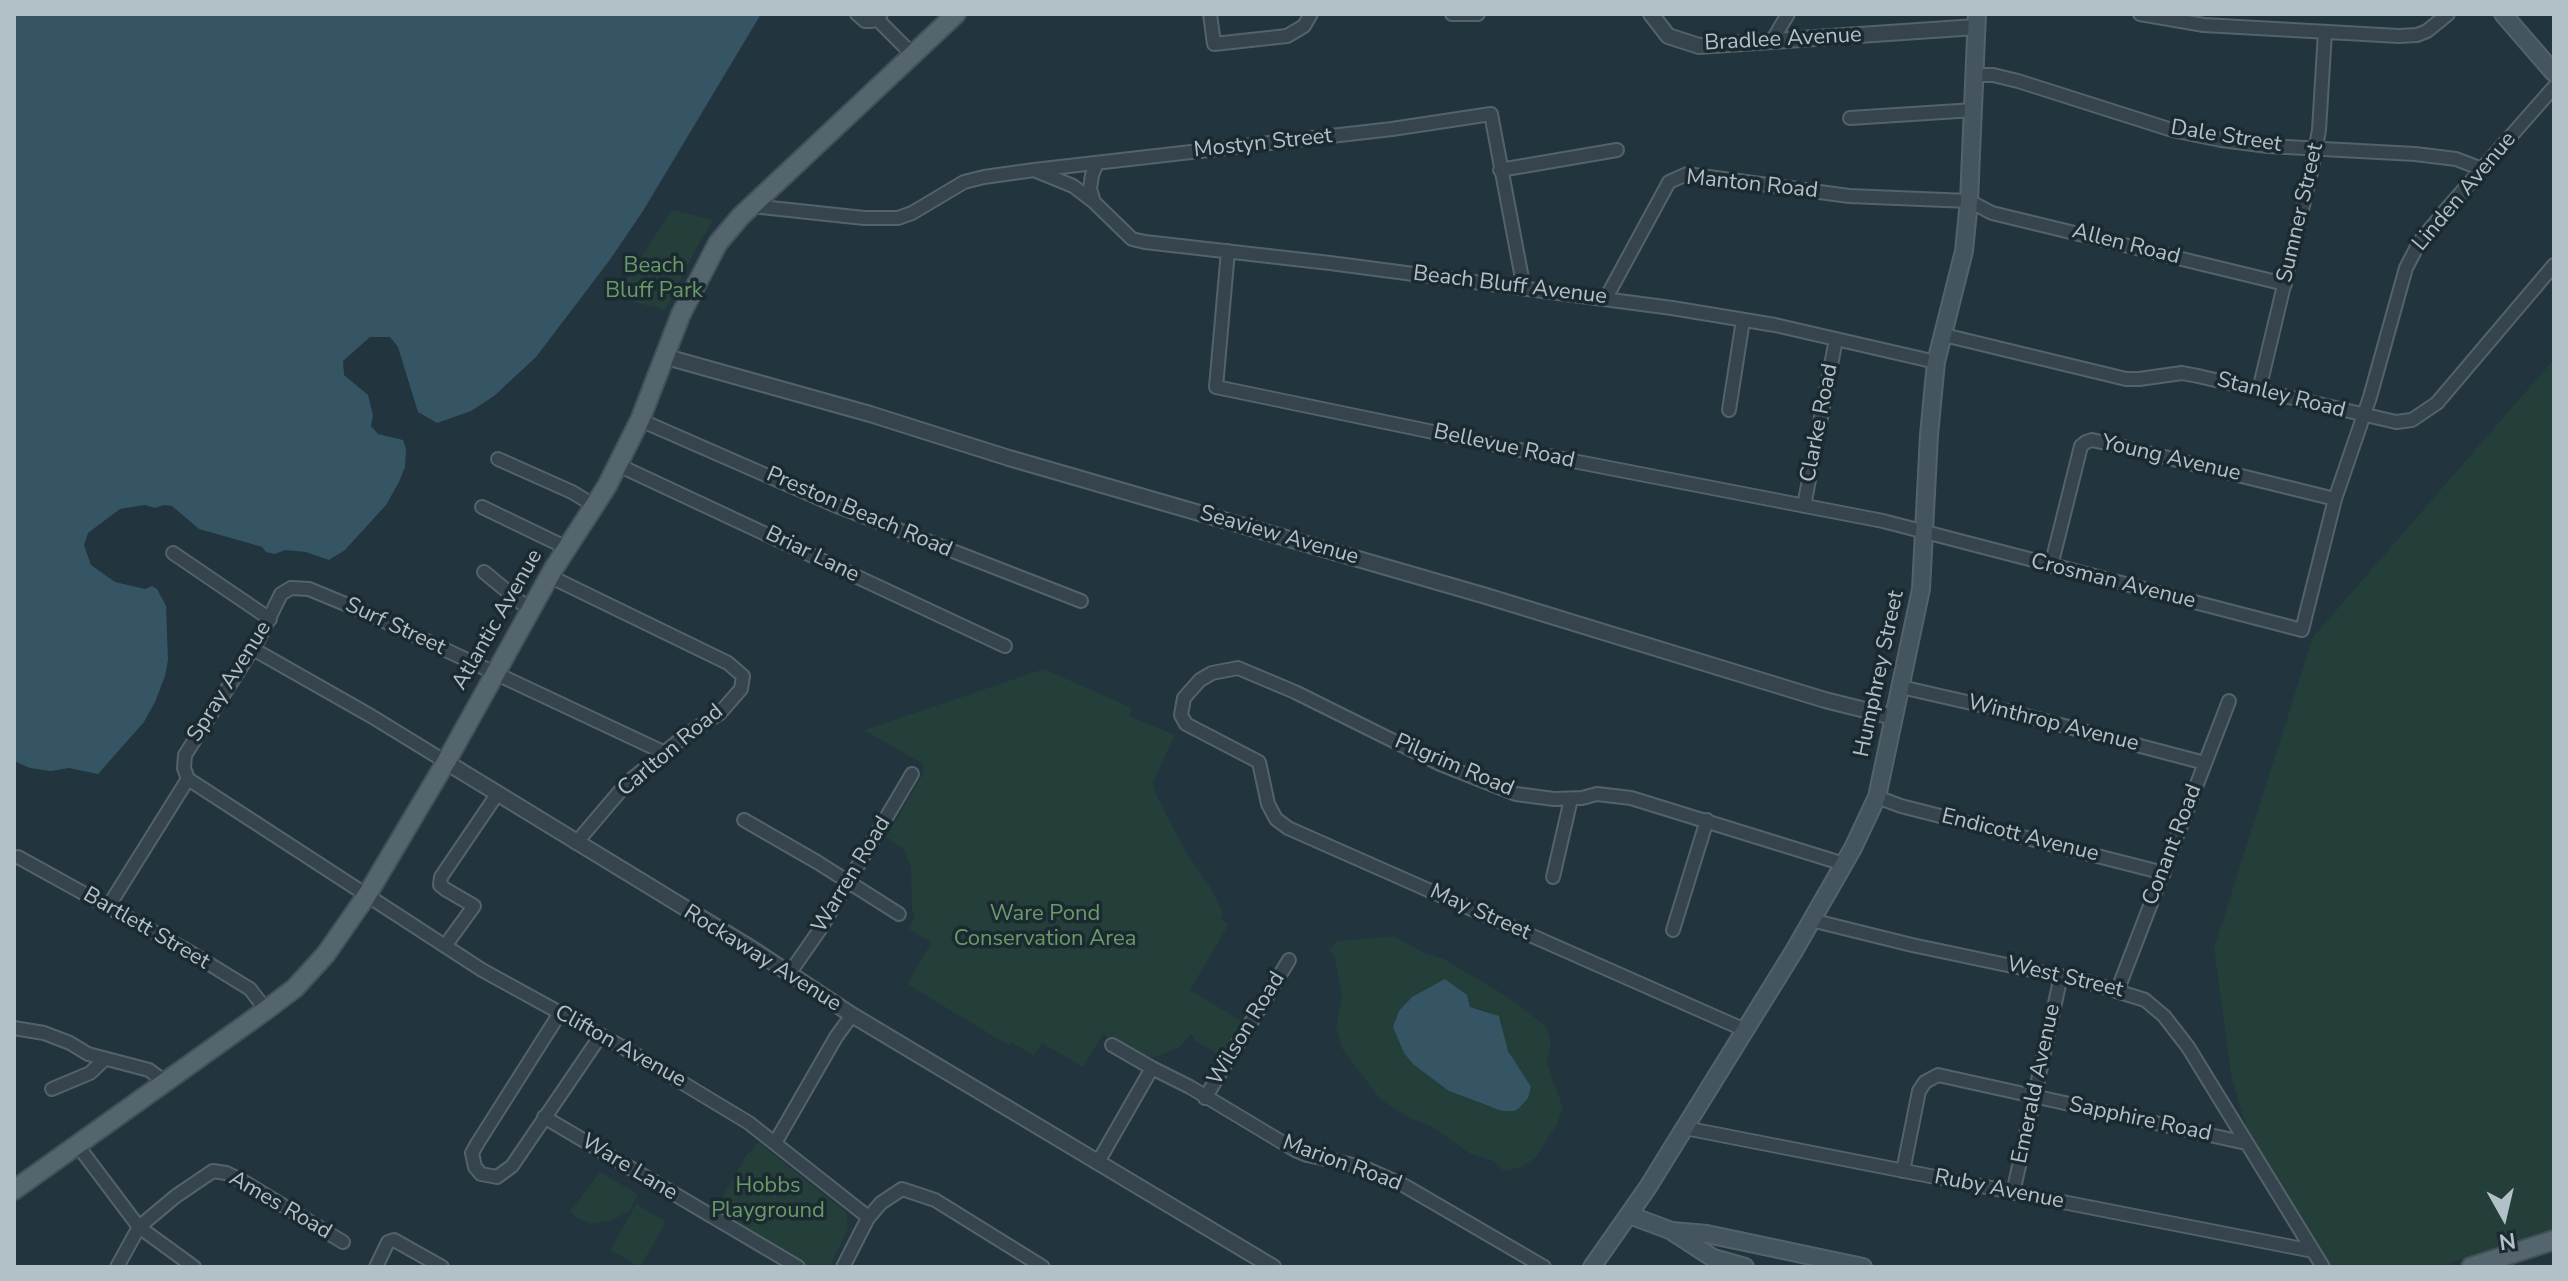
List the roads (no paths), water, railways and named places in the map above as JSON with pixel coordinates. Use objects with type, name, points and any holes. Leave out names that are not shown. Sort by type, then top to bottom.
[{"type":"main road","name":"Atlantic Avenue","points":[[14,1190],[266,1010],[326,954],[367,895],[446,762],[549,576],[618,465],[640,420],[691,291],[711,253],[724,234],[752,206],[956,14]]},
{"type":"main road","points":[[2503,14],[2554,73]]},
{"type":"main road","name":"Humphrey Street","points":[[1592,1267],[1629,1215],[1745,1030],[1844,864],[1877,797],[1918,609],[1936,362],[1964,251],[1974,110],[1976,20]]},
{"type":"main road","points":[[1629,1215],[1672,1231],[1707,1234],[1863,1267]]},
{"type":"main road","points":[[1672,1231],[1713,1258],[1745,1267]]},
{"type":"main road","points":[[2471,1267],[2554,1240]]},
{"type":"street","points":[[857,14],[865,21],[879,16],[913,55]]},
{"type":"street","points":[[1210,14],[1214,44],[1287,36],[1304,26],[1311,14]]},
{"type":"street","points":[[1452,14],[1478,14]]},
{"type":"street","name":"Bradlee Avenue","points":[[1651,14],[1668,36],[1699,46],[1976,20]]},
{"type":"street","points":[[1772,41],[1788,14]]},
{"type":"street","points":[[2140,14],[2204,25],[2417,35],[2448,14]]},
{"type":"street","name":"Sumner Street","points":[[2259,390],[2316,148],[2325,32]]},
{"type":"street","name":"Dale Street","points":[[1975,75],[1993,75],[2018,81],[2192,135],[2245,144],[2456,159],[2482,169]]},
{"type":"street","name":"Linden Avenue","points":[[2302,630],[2335,499],[2363,416],[2399,286],[2413,253],[2554,87]]},
{"type":"street","points":[[1850,118],[1974,110]]},
{"type":"street","name":"Mostyn Street","points":[[1034,170],[1392,129],[1491,114],[1500,170]]},
{"type":"street","points":[[1524,289],[1500,170],[1617,150]]},
{"type":"street","points":[[1094,202],[1090,189],[1097,163]]},
{"type":"street","points":[[752,206],[848,217],[898,218],[964,182],[1034,170]]},
{"type":"street","name":"Beach Bluff Avenue","points":[[1034,170],[1073,186],[1132,239],[1606,298],[1743,320],[1936,362]]},
{"type":"street","name":"Manton Road","points":[[1606,298],[1669,182],[1687,174],[1849,196],[1969,201]]},
{"type":"street","name":"Allen Road","points":[[1969,201],[1992,213],[2285,284]]},
{"type":"street","name":"Bellevue Road","points":[[1228,251],[1216,387],[1925,532]]},
{"type":"street","name":"Stanley Road","points":[[1944,335],[2126,379],[2182,373],[2396,422],[2412,420],[2437,403],[2554,265]]},
{"type":"street","points":[[1729,410],[1743,320]]},
{"type":"street","name":"Clarke Road","points":[[1804,506],[1836,339]]},
{"type":"street","name":"Seaview Avenue","points":[[663,356],[1486,596],[1825,700],[1893,717]]},
{"type":"street","name":"Preston Beach Road","points":[[640,420],[832,504],[1081,601]]},
{"type":"street","name":"Young Avenue","points":[[2051,566],[2081,446],[2092,440],[2335,499]]},
{"type":"street","points":[[498,459],[572,492],[595,506]]},
{"type":"street","name":"Briar Lane","points":[[618,465],[1005,646]]},
{"type":"street","points":[[482,507],[567,548]]},
{"type":"street","name":"Crosman Avenue","points":[[1925,532],[2302,630]]},
{"type":"street","points":[[173,553],[270,619]]},
{"type":"street","points":[[484,572],[530,610]]},
{"type":"street","name":"Carlton Road","points":[[549,576],[728,663],[743,676],[741,689],[720,713],[627,783],[576,843]]},
{"type":"street","name":"Spray Avenue","points":[[108,907],[188,779],[184,768],[185,755],[253,649],[281,594],[295,588]]},
{"type":"street","name":"Surf Street","points":[[295,588],[309,589],[330,597],[665,753]]},
{"type":"street","name":"Rockaway Avenue","points":[[253,649],[498,793],[754,950],[852,1015],[1273,1267]]},
{"type":"street","name":"Pilgrim Road","points":[[1256,758],[1186,724],[1181,715],[1184,698],[1200,680],[1212,673],[1238,668],[1440,764],[1516,794],[1571,799],[1611,794],[1707,820],[1844,864]]},
{"type":"street","name":"Winthrop Avenue","points":[[1901,687],[2015,713],[2205,763]]},
{"type":"street","name":"Conant Road","points":[[2118,989],[2229,701]]},
{"type":"street","name":"May Street","points":[[1256,758],[1261,765],[1268,804],[1276,819],[1288,828],[1745,1030]]},
{"type":"street","name":"Warren Road","points":[[789,974],[821,928],[912,774]]},
{"type":"street","name":"Clifton Avenue","points":[[188,779],[494,976],[700,1092],[775,1143],[868,1217]]},
{"type":"street","points":[[445,946],[474,906],[440,885],[441,877],[498,793]]},
{"type":"street","name":"Endicott Avenue","points":[[1877,797],[1901,806],[2164,873]]},
{"type":"street","points":[[1553,877],[1571,799]]},
{"type":"street","points":[[744,820],[899,914]]},
{"type":"street","points":[[1673,930],[1707,820]]},
{"type":"street","name":"Bartlett Street","points":[[18,857],[250,989],[266,1010]]},
{"type":"street","name":"West Street","points":[[1811,920],[2118,989],[2145,1000],[2164,1016],[2188,1047],[2323,1267]]},
{"type":"street","name":"Wilson Road","points":[[1205,1098],[1289,960]]},
{"type":"street","name":"Emerald Avenue","points":[[2013,1193],[2061,976]]},
{"type":"street","points":[[560,1013],[472,1153],[475,1167],[481,1174],[497,1177],[512,1166],[601,1035]]},
{"type":"street","points":[[775,1143],[852,1015]]},
{"type":"street","points":[[14,1028],[44,1033],[88,1054],[149,1070],[165,1082]]},
{"type":"street","name":"Marion Road","points":[[1112,1045],[1295,1150],[1363,1167],[1405,1186],[1544,1267]]},
{"type":"street","points":[[52,1089],[90,1073],[105,1059]]},
{"type":"street","points":[[1098,1162],[1152,1068]]},
{"type":"street","name":"Sapphire Road","points":[[1903,1171],[1919,1091],[1938,1075],[2246,1143]]},
{"type":"street","name":"Ware Lane","points":[[544,1117],[798,1267]]},
{"type":"street","name":"Ruby Avenue","points":[[1685,1128],[2313,1251]]},
{"type":"street","points":[[78,1146],[139,1227],[194,1267]]},
{"type":"street","name":"Ames Road","points":[[139,1227],[213,1171],[241,1180],[343,1242]]},
{"type":"street","points":[[843,1267],[868,1217],[881,1203],[902,1189],[935,1200],[1043,1267]]},
{"type":"street","points":[[117,1267],[139,1227]]},
{"type":"street","points":[[376,1267],[388,1242],[392,1241],[401,1242],[442,1267]]},
{"type":"water","points":[[14,14],[761,14],[643,211],[609,261],[536,357],[494,396],[471,411],[437,423],[418,412],[398,347],[390,337],[370,337],[343,361],[344,375],[368,395],[373,415],[371,426],[378,434],[403,440],[406,449],[405,467],[386,505],[345,550],[329,560],[306,552],[266,552],[262,547],[199,529],[172,506],[164,505],[120,509],[88,533],[84,545],[91,565],[115,582],[145,589],[152,586],[166,606],[168,660],[155,702],[144,722],[98,774],[69,768],[51,771],[30,768],[14,761]]},
{"type":"water","points":[[1445,979],[1467,995],[1470,1007],[1499,1016],[1508,1051],[1531,1087],[1528,1098],[1514,1111],[1502,1111],[1449,1091],[1414,1065],[1404,1053],[1393,1027],[1399,1011],[1412,997]]},
{"type":"park label","name":"Beach Bluff Park","points":[[654,280]]},
{"type":"park label","name":"Ware Pond Conservation Area","points":[[1045,928]]},
{"type":"park label","name":"Hobbs Playground","points":[[768,1200]]}]
